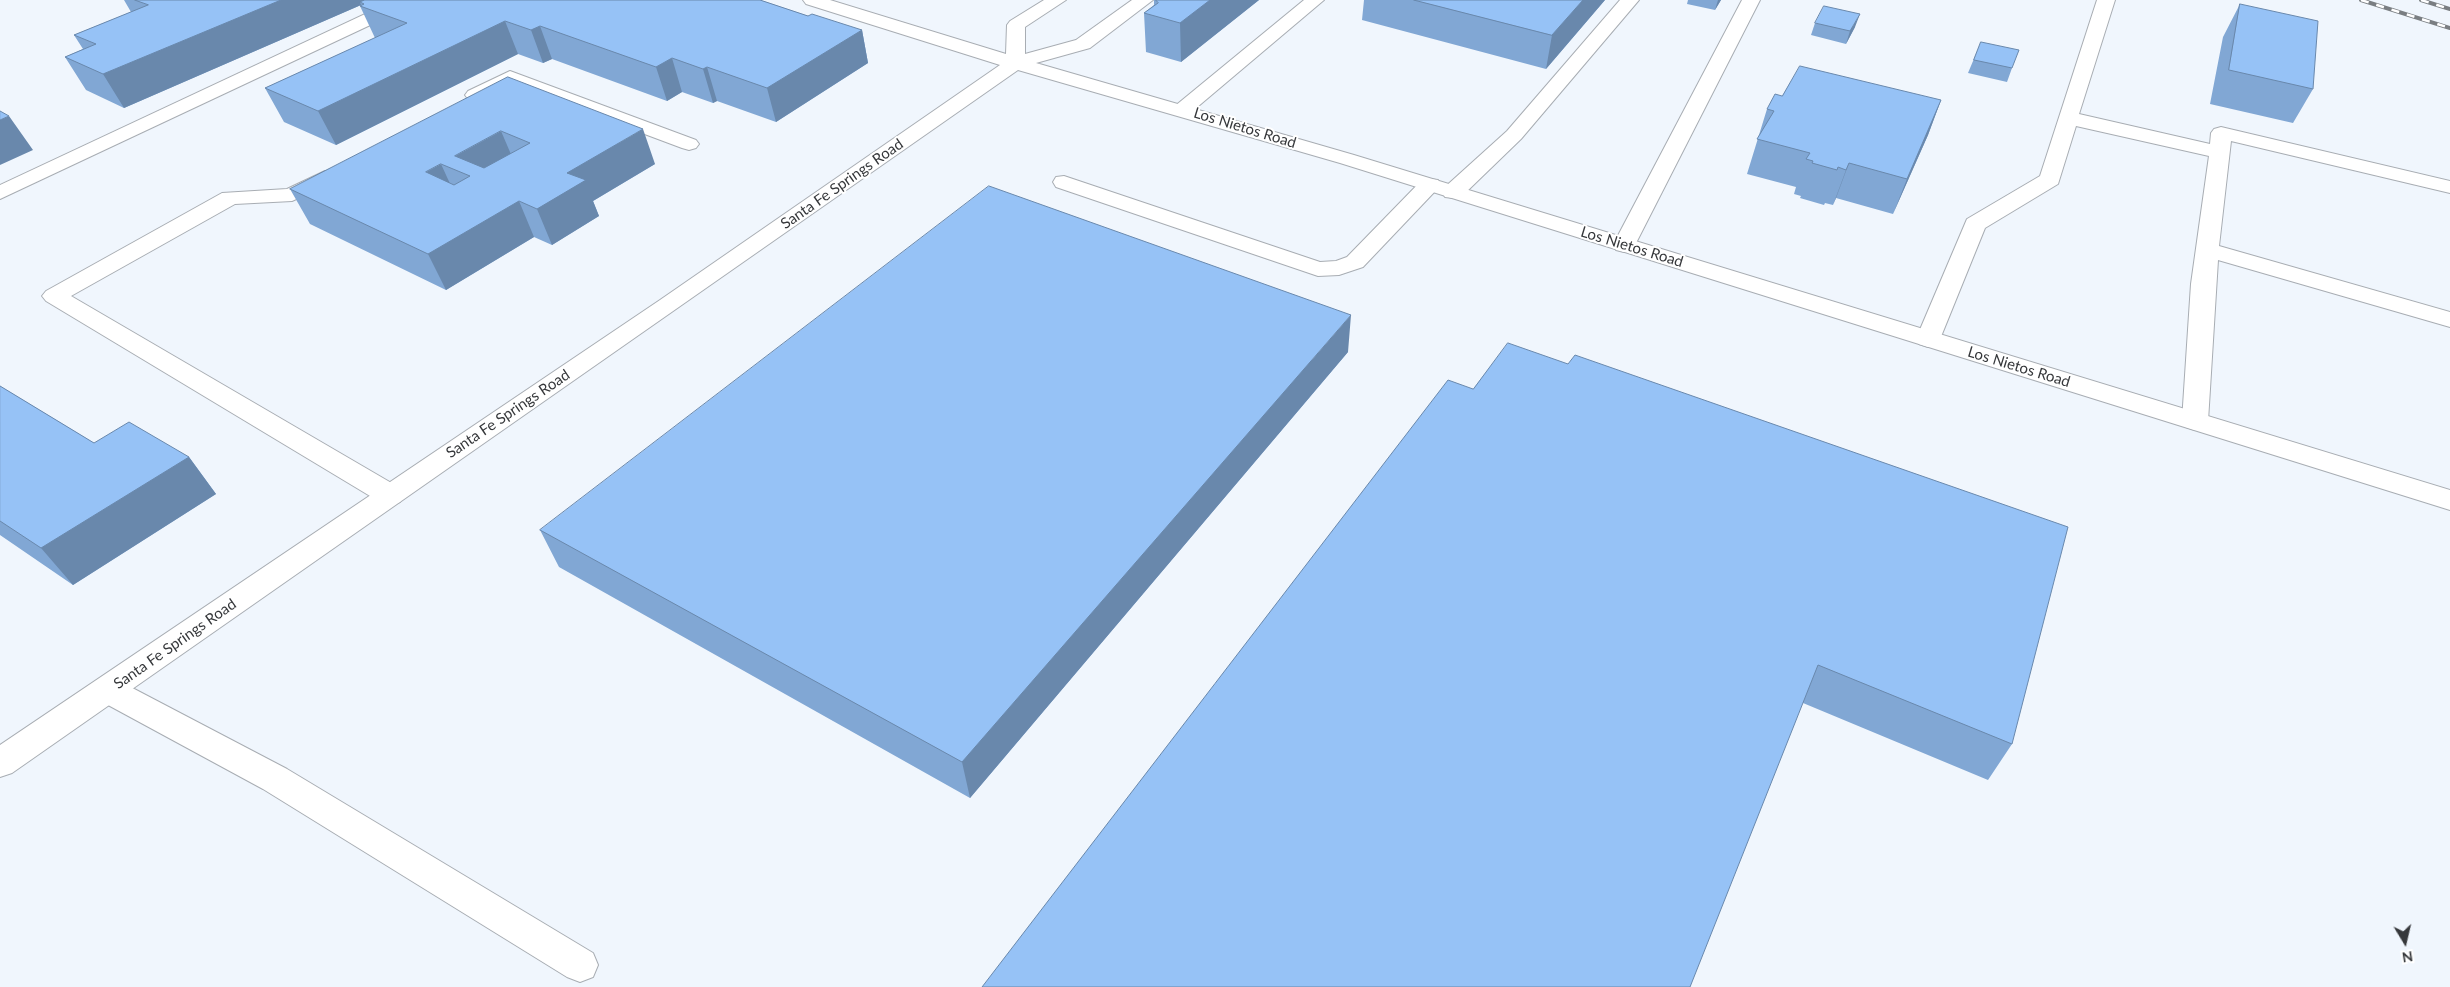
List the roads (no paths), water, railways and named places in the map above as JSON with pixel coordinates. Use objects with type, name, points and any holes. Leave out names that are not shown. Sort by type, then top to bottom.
[{"type":"main road","points":[[0,193],[409,0]]},
{"type":"main road","name":"Los Nietos Road","points":[[812,0],[1015,64],[1182,110],[1453,192],[2450,500]]},
{"type":"main road","points":[[1015,64],[1016,25],[1057,0]]},
{"type":"main road","name":"Santa Fe Springs Road","points":[[0,763],[668,305],[1015,64],[1083,44],[1144,0]]},
{"type":"main road","points":[[1182,110],[1315,0]]},
{"type":"main road","points":[[1453,192],[1514,135],[1630,0]]},
{"type":"main road","points":[[1624,245],[1751,0]]},
{"type":"main road","points":[[1928,338],[1975,224],[2050,179],[2106,0]]},
{"type":"main road","points":[[457,105],[510,77],[689,144]]},
{"type":"main road","points":[[2068,118],[2220,152]]},
{"type":"main road","points":[[2196,421],[2203,284],[2221,133],[2450,187]]},
{"type":"main road","points":[[344,166],[292,195],[230,198],[54,296],[390,495]]},
{"type":"main road","points":[[1064,182],[1318,269],[1339,268],[1355,262],[1430,185]]},
{"type":"main road","points":[[2207,250],[2450,320]]},
{"type":"main road","points":[[108,690],[275,779],[580,965]]},
{"type":"railway","points":[[2361,0],[2450,28]]},
{"type":"railway","points":[[2421,0],[2450,9]]}]
